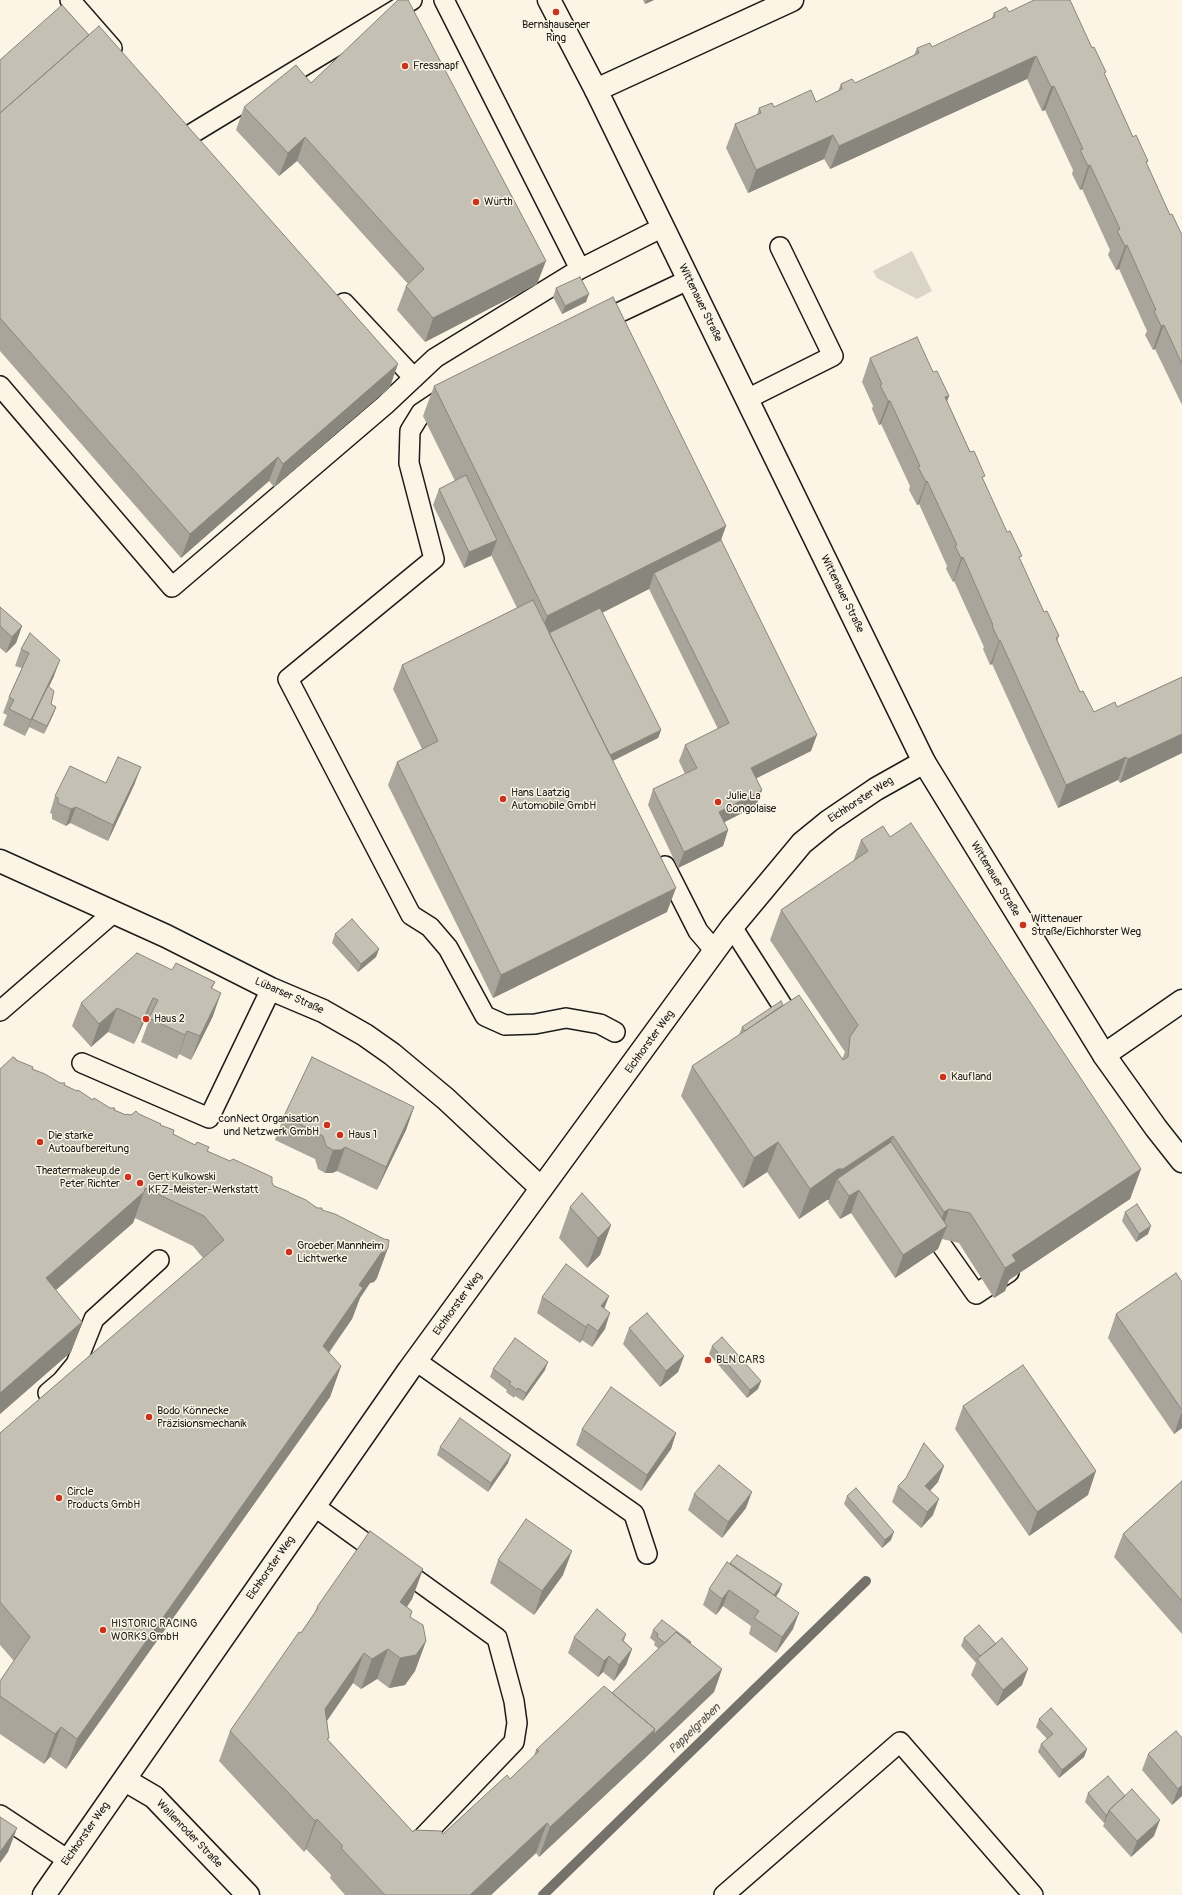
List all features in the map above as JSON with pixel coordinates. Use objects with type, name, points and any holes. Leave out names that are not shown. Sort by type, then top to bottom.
[{"type":"main road","name":"Wittenauer Straße","points":[[549,0],[596,90],[924,762],[1104,1055],[1156,1128],[1182,1161]]},
{"type":"main road","points":[[596,90],[792,0]]},
{"type":"main road","name":"Eichhorster Weg","points":[[44,1895],[416,1361],[732,927],[802,842],[876,788],[924,762]]},
{"type":"main road","name":"Lübarser Straße","points":[[0,861],[166,936],[271,989],[323,1011],[365,1035],[392,1054],[446,1099],[541,1188]]},
{"type":"main road","points":[[1104,1055],[1182,1002]]},
{"type":"main road","name":"Wallenroder Straße","points":[[125,1780],[154,1797],[248,1895]]},
{"type":"lane","points":[[70,0],[121,59]]},
{"type":"lane","points":[[188,136],[412,0]]},
{"type":"lane","points":[[444,0],[580,270]]},
{"type":"lane","points":[[0,386],[172,587],[386,405],[435,358],[580,270],[663,227]]},
{"type":"lane","points":[[747,399],[833,356],[780,247]]},
{"type":"lane","points":[[581,330],[688,280]]},
{"type":"lane","points":[[333,292],[414,378]]},
{"type":"lane","points":[[460,390],[428,410],[410,431],[409,463],[434,559],[288,679],[411,915],[430,927],[448,948],[485,1016],[505,1025],[535,1024],[566,1018],[600,1024],[615,1032]]},
{"type":"lane","points":[[658,853],[698,931],[715,950]]},
{"type":"lane","points":[[0,1010],[113,913]]},
{"type":"lane","points":[[732,927],[805,1041]]},
{"type":"lane","points":[[82,1063],[209,1118],[271,989]]},
{"type":"lane","points":[[915,1207],[976,1294],[1010,1266]]},
{"type":"lane","points":[[34,1406],[62,1381],[76,1364],[94,1319],[159,1260]]},
{"type":"lane","points":[[416,1361],[634,1514],[647,1554]]},
{"type":"lane","points":[[314,1506],[497,1638],[514,1701],[517,1723],[514,1742],[424,1836]]},
{"type":"lane","points":[[724,1895],[900,1742],[1033,1895]]},
{"type":"lane","points":[[0,1815],[68,1860]]},
{"type":"shaded area","points":[[912,251],[932,291],[917,299],[877,278],[873,271]]},
{"type":"building","points":[[398,0],[408,0],[546,261],[433,318],[406,286],[424,269],[305,137],[288,153],[244,107],[296,65],[311,83]]},
{"type":"building","points":[[1034,0],[1070,0],[1092,48],[1094,47],[1106,72],[1104,73],[1133,137],[1136,135],[1148,161],[1146,162],[1170,215],[1172,214],[1182,235],[1182,364],[1164,325],[1161,326],[1154,311],[1156,310],[1127,245],[1125,246],[1117,231],[1120,229],[1090,165],[1088,166],[1080,150],[1083,149],[1054,86],[1051,87],[1036,56],[839,146],[833,135],[756,170],[735,124],[761,113],[759,108],[772,103],[774,107],[811,90],[816,102],[842,89],[841,84],[852,79],[855,83],[919,53],[917,48],[930,43],[932,47],[995,17],[994,13],[1006,7],[1009,12]]},
{"type":"building","points":[[62,5],[89,35],[0,113],[0,60]]},
{"type":"building","points":[[99,26],[398,364],[283,464],[278,457],[190,534],[0,318],[0,113]]},
{"type":"building","points":[[580,277],[589,294],[565,306],[556,288]]},
{"type":"building","points":[[613,297],[726,526],[547,616],[434,386]]},
{"type":"building","points":[[917,337],[933,372],[937,371],[949,396],[945,397],[970,452],[974,451],[985,476],[982,477],[1007,532],[1010,531],[1022,556],[1019,557],[1044,612],[1047,611],[1059,636],[1056,638],[1080,692],[1083,691],[1094,712],[1115,702],[1117,707],[1182,677],[1182,734],[1128,759],[1126,757],[1066,785],[1000,640],[999,641],[992,626],[993,625],[963,557],[961,558],[955,546],[957,545],[927,481],[926,482],[918,467],[920,466],[890,401],[888,401],[880,385],[882,384],[870,358]]},
{"type":"building","points":[[466,475],[497,540],[469,552],[439,489]]},
{"type":"building","points":[[721,540],[817,735],[751,768],[762,790],[719,812],[728,830],[684,852],[653,789],[697,768],[685,745],[729,723],[654,573]]},
{"type":"building","name":"Hans Laatzig Automobile GmbH","points":[[533,600],[676,888],[501,975],[397,762],[438,741],[402,665]]},
{"type":"building","points":[[0,607],[22,626],[12,637],[0,626]]},
{"type":"building","points":[[600,608],[661,730],[610,755],[549,633]]},
{"type":"building","points":[[30,633],[60,660],[31,720],[9,709],[14,700],[9,697],[29,653],[21,649]]},
{"type":"building","points":[[48,686],[54,691],[51,704],[56,707],[47,726],[32,719]]},
{"type":"building","points":[[118,757],[141,767],[113,825],[76,807],[71,809],[58,803],[58,798],[55,796],[70,766],[106,783]]},
{"type":"building","name":"Kaufland","points":[[911,823],[1141,1169],[1012,1255],[1016,1261],[1005,1268],[970,1213],[949,1209],[944,1212],[893,1136],[843,1169],[838,1169],[810,1189],[778,1142],[754,1158],[692,1066],[799,995],[843,1060],[848,1057],[850,1037],[858,1025],[781,910],[868,851],[861,840],[883,826],[890,837]]},
{"type":"building","points":[[352,919],[379,949],[361,964],[335,934]]},
{"type":"building","points":[[137,953],[172,970],[176,963],[215,982],[211,988],[221,993],[200,1036],[187,1031],[185,1035],[149,1018],[158,1000],[153,998],[143,1020],[117,1008],[99,1024],[81,1003]]},
{"type":"building","points":[[781,1001],[783,1005],[745,1031],[742,1027]]},
{"type":"building","points":[[13,1057],[16,1060],[33,1067],[32,1069],[45,1074],[60,1083],[65,1083],[64,1085],[77,1091],[78,1090],[93,1100],[94,1098],[110,1108],[115,1108],[114,1110],[126,1115],[131,1115],[136,1111],[139,1114],[161,1124],[160,1125],[174,1130],[173,1134],[195,1145],[197,1142],[209,1147],[207,1151],[230,1161],[233,1159],[272,1177],[272,1183],[274,1186],[306,1200],[317,1208],[322,1208],[322,1210],[335,1214],[384,1239],[389,1240],[388,1248],[385,1252],[381,1253],[359,1285],[363,1288],[323,1346],[341,1366],[77,1739],[61,1727],[55,1734],[0,1696],[0,1681],[30,1637],[0,1602],[0,1433],[224,1240],[204,1216],[145,1188],[144,1192],[46,1278],[82,1322],[0,1393],[0,1069]]},
{"type":"building","name":"Haus 1","points":[[312,1057],[414,1107],[386,1167],[345,1147],[341,1150],[333,1150],[326,1146],[323,1136],[284,1116]]},
{"type":"building","points":[[891,1142],[947,1226],[903,1255],[859,1190],[849,1196],[837,1179]]},
{"type":"building","points":[[582,1193],[611,1225],[598,1238],[570,1207]]},
{"type":"building","points":[[1137,1204],[1151,1226],[1139,1234],[1125,1212]]},
{"type":"building","points":[[566,1264],[609,1296],[601,1306],[610,1313],[598,1331],[588,1324],[586,1327],[542,1297]]},
{"type":"building","points":[[1176,1273],[1182,1282],[1182,1410],[1116,1314]]},
{"type":"building","points":[[647,1313],[684,1356],[666,1371],[629,1328]]},
{"type":"building","points":[[722,1337],[761,1381],[750,1390],[712,1346]]},
{"type":"building","points":[[515,1338],[548,1362],[526,1393],[518,1388],[517,1390],[509,1384],[511,1382],[493,1369]]},
{"type":"building","points":[[1023,1365],[1096,1471],[1037,1512],[963,1406]]},
{"type":"building","points":[[611,1387],[676,1433],[647,1475],[582,1429]]},
{"type":"building","points":[[460,1418],[511,1455],[491,1483],[440,1447]]},
{"type":"building","points":[[924,1443],[944,1466],[925,1486],[939,1499],[927,1512],[898,1486],[906,1478]]},
{"type":"building","points":[[719,1465],[752,1492],[728,1522],[694,1494]]},
{"type":"building","points":[[1182,1481],[1182,1601],[1123,1534]]},
{"type":"building","points":[[856,1488],[894,1532],[885,1540],[847,1496]]},
{"type":"building","points":[[526,1519],[572,1551],[542,1591],[498,1560]]},
{"type":"building","points":[[370,1531],[423,1569],[400,1602],[412,1611],[410,1617],[423,1625],[426,1641],[416,1655],[400,1658],[388,1649],[372,1659],[364,1653],[325,1709],[329,1738],[327,1739],[413,1832],[414,1830],[441,1831],[443,1834],[507,1775],[510,1779],[539,1751],[536,1750],[604,1686],[655,1729],[550,1827],[547,1823],[470,1895],[385,1895],[341,1848],[343,1846],[317,1819],[315,1821],[230,1731],[299,1632],[301,1633],[318,1608],[317,1607]]},
{"type":"building","points":[[737,1555],[782,1584],[774,1595],[730,1563]]},
{"type":"building","points":[[727,1562],[799,1613],[782,1637],[754,1618],[759,1611],[729,1590],[722,1599],[709,1589]]},
{"type":"building","points":[[597,1609],[626,1634],[622,1640],[632,1649],[619,1665],[609,1656],[604,1661],[574,1637]]},
{"type":"building","points":[[662,1620],[691,1642],[690,1643],[676,1632],[665,1643],[657,1637],[658,1634],[653,1630]]},
{"type":"building","points":[[979,1625],[996,1644],[980,1656],[964,1638]]},
{"type":"building","points":[[676,1632],[722,1669],[653,1735],[655,1729],[612,1693]]},
{"type":"building","points":[[1002,1638],[1028,1669],[1003,1690],[977,1659]]},
{"type":"building","points":[[1051,1708],[1087,1749],[1062,1770],[1041,1744],[1053,1734],[1039,1719]]},
{"type":"building","points":[[1176,1731],[1182,1738],[1182,1785],[1178,1789],[1148,1754]]},
{"type":"building","points":[[1108,1776],[1125,1796],[1109,1810],[1108,1814],[1106,1815],[1088,1793]]},
{"type":"building","points":[[1132,1789],[1160,1820],[1137,1841],[1109,1810]]},
{"type":"building","points":[[0,1817],[17,1828],[0,1852]]},
{"type":"waterway","name":"Pappelgraben","points":[[543,1895],[866,1581]]},
{"type":"place","name":"Bernshausener Ring","points":[[556,12]]},
{"type":"place","name":"Fressnapf","points":[[405,66]]},
{"type":"place","name":"Würth","points":[[476,202]]},
{"type":"place","name":"Hans Laatzig Automobile GmbH","points":[[503,799]]},
{"type":"place","name":"Julie La Congolaise","points":[[718,802]]},
{"type":"place","name":"Wittenauer Straße/Eichhorster Weg","points":[[1023,925]]},
{"type":"place","name":"Haus 2","points":[[146,1019]]},
{"type":"place","name":"Kaufland","points":[[943,1077]]},
{"type":"place","name":"conNect Organisation und Netzwerk GmbH","points":[[327,1125]]},
{"type":"place","name":"Haus 1","points":[[340,1135]]},
{"type":"place","name":"Die starke Autoaufbereitung","points":[[40,1142]]},
{"type":"place","name":"Theatermakeup.de Peter Richter","points":[[128,1177]]},
{"type":"place","name":"Gert Kulkowski KFZ-Meister-Werkstatt","points":[[140,1183]]},
{"type":"place","name":"Groeber Mannheim Lichtwerke","points":[[289,1252]]},
{"type":"place","name":"BLN CARS","points":[[708,1360]]},
{"type":"place","name":"Bodo Könnecke Präzisionsmechanik","points":[[149,1417]]},
{"type":"place","name":"Circle Products GmbH","points":[[59,1498]]},
{"type":"place","name":"HISTORIC RACING WORKS GmbH","points":[[103,1630]]}]
